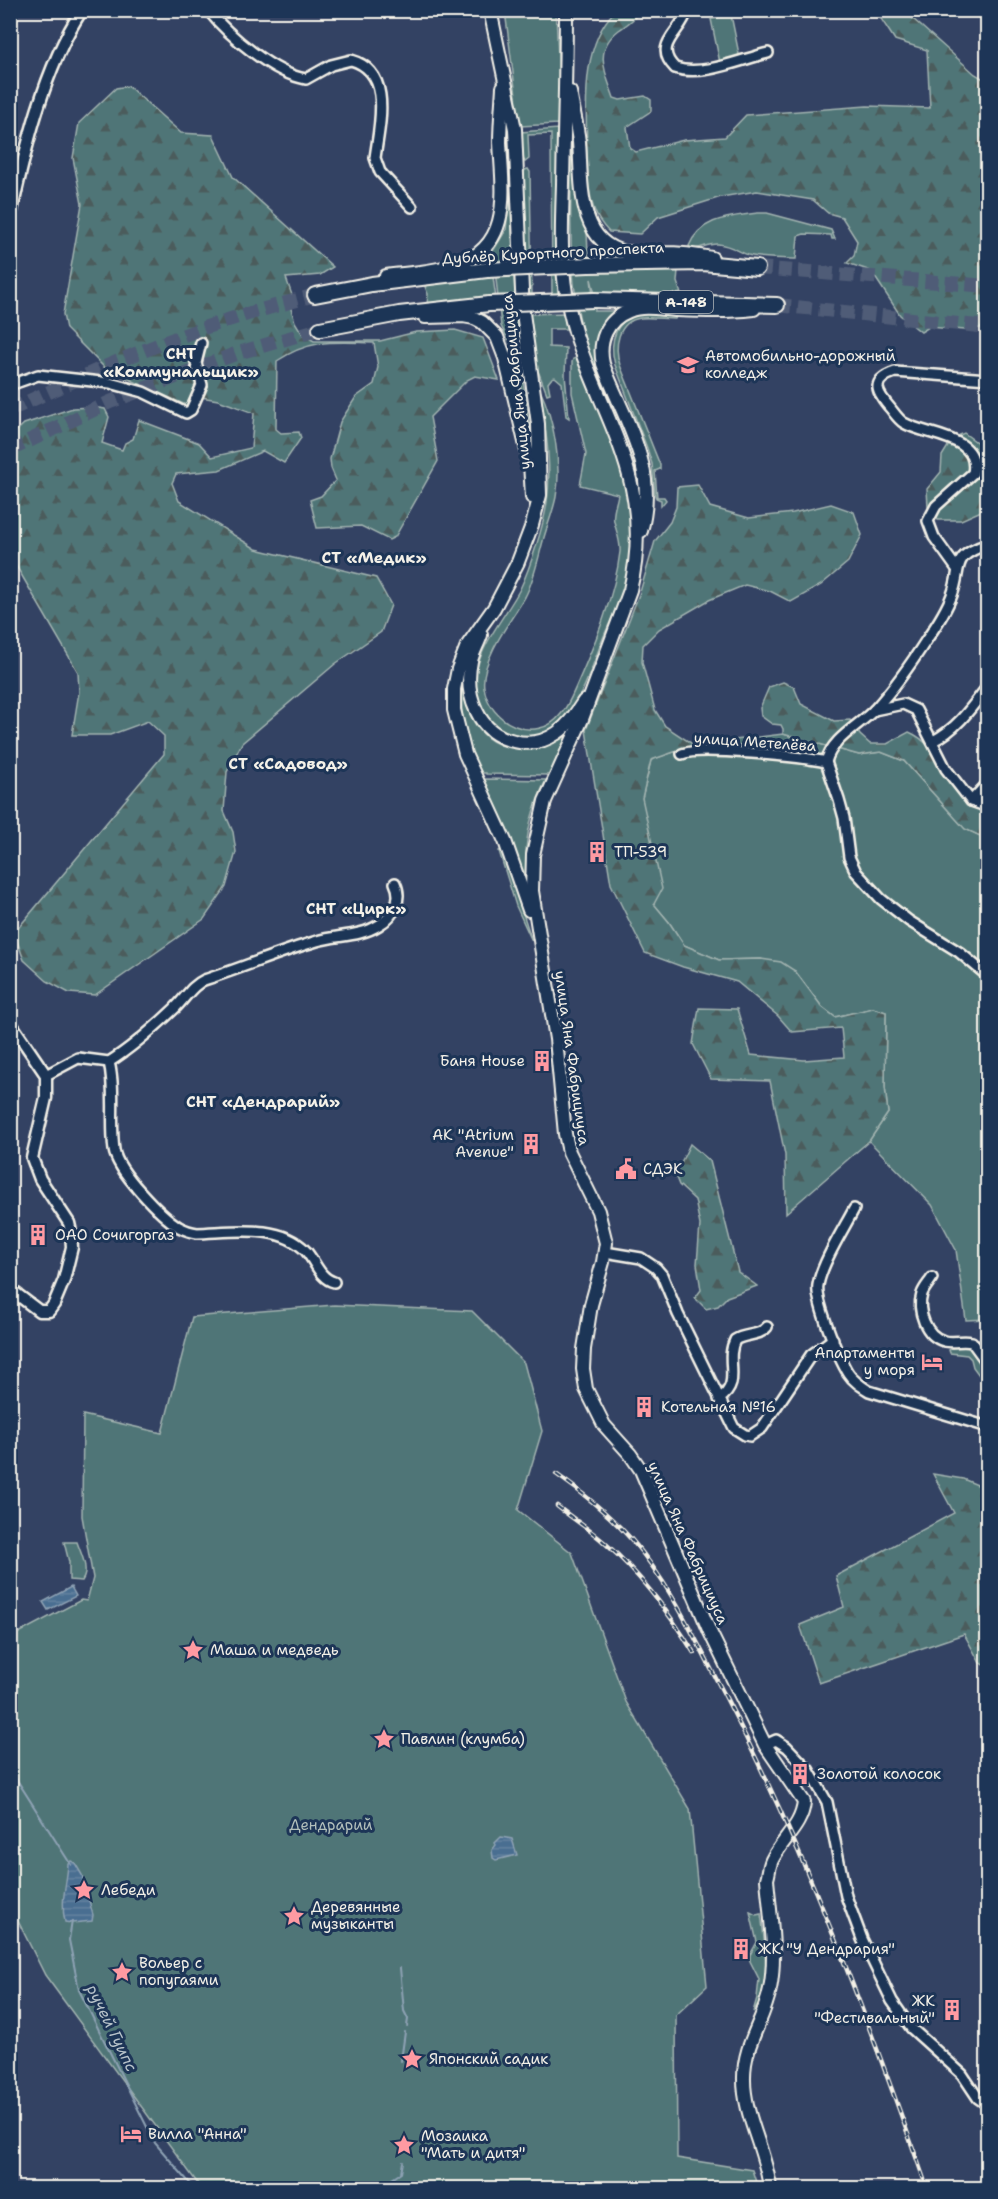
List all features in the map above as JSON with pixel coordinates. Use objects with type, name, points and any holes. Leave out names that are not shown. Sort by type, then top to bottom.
[{"type":"main road","name":"улица Яна Фабрициуса","points":[[566,10],[562,217],[565,289],[577,338],[613,426],[633,485],[637,543],[635,571],[630,590],[582,719],[545,801],[538,824],[532,855],[532,891],[537,933],[555,1030],[565,1134],[569,1152],[598,1211],[604,1234],[605,1252],[591,1305],[584,1349],[583,1369],[586,1389],[604,1425],[641,1470],[710,1632],[765,1745],[804,1802],[799,1822],[777,1852],[767,1879],[772,1974],[770,1991],[751,2038],[744,2066],[745,2094],[764,2155],[770,2188]]},
{"type":"main road","name":"улица Яна Фабрициуса","points":[[490,11],[515,129],[523,313],[538,424],[540,495],[518,562],[494,608],[464,653],[454,689],[454,710],[465,754],[505,841],[537,933]]},
{"type":"main road","name":"А-148","points":[[315,295],[380,277],[459,264],[483,250],[499,227],[502,208],[500,129],[504,71]]},
{"type":"main road","name":"А-148","points":[[566,74],[579,141],[582,200],[594,230],[602,239],[622,252],[706,257],[758,268]]},
{"type":"main road","name":"Дублёр Курортного проспекта","points":[[315,295],[372,284],[488,270],[703,263],[758,268]]},
{"type":"main road","name":"А-148","points":[[320,329],[399,314],[489,303],[594,300],[777,305]]},
{"type":"main road","name":"А-148","points":[[637,543],[647,506],[645,468],[639,447],[603,364],[602,342],[605,333],[619,316],[637,309],[728,312],[777,305]]},
{"type":"main road","name":"А-148","points":[[320,329],[404,319],[463,316],[474,318],[491,330],[502,345],[530,463],[532,497],[526,540]]},
{"type":"main road","name":"А-148","points":[[494,608],[476,648],[469,672],[470,691],[475,709],[493,732],[510,741],[521,743],[532,743],[545,739],[557,733],[567,724],[596,683]]},
{"type":"street","points":[[10,220],[29,142],[47,85],[64,39],[82,10]]},
{"type":"street","points":[[208,10],[253,51],[298,77],[306,79],[331,65],[351,60],[368,69],[377,82],[381,96],[375,158],[377,165],[380,172],[412,207]]},
{"type":"street","points":[[687,10],[686,17],[667,44],[667,56],[675,68],[684,71],[707,70],[768,53]]},
{"type":"street","points":[[10,385],[38,375],[110,383],[143,392],[186,413],[191,410],[202,385],[196,363],[201,343]]},
{"type":"street","points":[[987,379],[895,372],[881,378],[878,383],[879,394],[903,422],[963,446],[973,459],[973,473],[936,506],[928,521],[934,537],[957,568],[967,553],[987,544]]},
{"type":"street","name":"улица Метелёва","points":[[957,568],[954,590],[933,630],[900,680],[874,710],[835,745],[826,762],[844,818],[849,857],[856,872],[882,899],[909,921],[958,952],[987,976]]},
{"type":"street","points":[[933,741],[943,736],[967,714],[987,686]]},
{"type":"street","points":[[874,710],[898,705],[909,706],[916,710],[946,769],[971,801],[987,807]]},
{"type":"street","name":"улица Метелёва","points":[[682,754],[690,751],[727,752],[808,758],[826,762]]},
{"type":"street","points":[[971,801],[987,783]]},
{"type":"street","points":[[45,1075],[78,1058],[109,1062],[150,1030],[177,1006],[194,986],[204,980],[320,940],[357,934],[381,924],[396,907],[399,894],[395,883]]},
{"type":"street","points":[[10,1022],[45,1075],[46,1098],[33,1158],[40,1179],[69,1223],[72,1247],[64,1280],[51,1308],[44,1312],[39,1311],[10,1288]]},
{"type":"street","points":[[109,1062],[114,1095],[116,1159],[121,1168],[159,1210],[179,1227],[197,1233],[254,1231],[284,1236],[306,1252],[326,1279],[334,1282]]},
{"type":"street","points":[[854,1209],[840,1234],[818,1284],[818,1298],[848,1372],[861,1387],[869,1391],[987,1427]]},
{"type":"street","points":[[605,1252],[641,1257],[650,1262],[662,1275],[724,1411],[737,1431],[744,1435],[756,1433],[762,1428],[811,1355],[833,1339]]},
{"type":"street","points":[[932,1278],[923,1290],[921,1301],[921,1312],[926,1324],[934,1336],[940,1340],[972,1342],[987,1364]]},
{"type":"street","points":[[720,1399],[727,1394],[732,1384],[731,1349],[735,1340],[745,1335],[761,1333],[767,1327]]},
{"type":"street","points":[[765,1745],[776,1740],[787,1747],[814,1777],[827,1802],[846,1896],[862,1940],[892,2001],[912,2028],[962,2074],[978,2098],[987,2105]]},
{"type":"green space","points":[[505,11],[556,11],[558,124],[520,126]]},
{"type":"green space","points":[[615,11],[639,11],[606,45],[603,62],[614,98],[620,100],[645,96],[651,100],[651,111],[627,127],[630,148],[636,152],[684,140],[725,137],[746,115],[867,106],[930,108],[927,50],[895,40],[876,11],[904,11],[975,74],[987,81],[987,327],[965,330],[929,327],[921,332],[900,315],[871,271],[847,263],[854,256],[857,241],[842,217],[828,213],[813,200],[757,191],[721,197],[658,217],[640,234],[609,232],[594,209],[590,194],[586,95],[591,58],[596,41],[604,25]]},
{"type":"green space","points":[[731,15],[740,59],[720,63],[711,19]]},
{"type":"green space","points":[[128,86],[181,133],[213,135],[233,177],[333,267],[320,275],[286,278],[293,298],[291,309],[295,322],[303,335],[314,341],[380,341],[416,332],[455,330],[483,338],[499,380],[475,376],[467,380],[430,417],[438,461],[395,537],[389,540],[361,526],[317,528],[310,500],[321,496],[336,480],[330,459],[340,422],[356,397],[374,384],[378,367],[374,343],[336,342],[313,345],[301,348],[277,361],[276,429],[281,433],[299,432],[301,438],[284,463],[263,451],[219,470],[176,474],[172,483],[179,501],[256,549],[376,578],[391,605],[381,632],[335,664],[242,743],[227,772],[224,811],[233,832],[236,852],[226,887],[204,919],[95,995],[69,993],[47,981],[24,960],[14,933],[164,754],[164,736],[148,721],[110,735],[72,735],[79,692],[78,672],[11,557],[10,437],[24,424],[73,408],[92,407],[105,409],[109,417],[102,443],[122,450],[125,443],[133,439],[139,420],[199,443],[212,457],[251,448],[254,413],[218,400],[201,397],[190,407],[105,368],[66,329],[63,314],[82,204],[73,158],[79,123],[116,88]]},
{"type":"green space","points":[[558,129],[556,214],[558,296],[552,296],[551,134],[528,135],[529,159],[525,162],[521,132]]},
{"type":"green space","points":[[572,131],[574,131],[578,202],[587,233],[589,272],[678,270],[677,282],[681,294],[595,294],[591,279],[595,311],[618,311],[607,321],[596,341],[596,362],[609,397],[594,366],[583,334],[576,301],[571,233]]},
{"type":"green space","points":[[528,169],[530,172],[532,297],[528,297],[523,173]]},
{"type":"green space","points":[[510,191],[517,337],[530,431],[513,349],[501,326],[493,251],[506,230]]},
{"type":"green space","points":[[767,213],[831,230],[835,239],[832,239],[831,235],[804,234],[798,236],[796,259],[753,256],[718,244],[694,249],[689,246],[694,236],[709,224],[718,220]]},
{"type":"green space","points":[[470,277],[493,277],[496,299],[427,305],[428,294],[424,284]]},
{"type":"green space","points":[[643,312],[677,315],[675,319],[641,318],[633,320],[622,329],[617,350],[620,365],[660,465],[660,469],[655,471],[657,497],[664,497],[666,500],[661,506],[661,500],[656,498],[655,495],[652,464],[647,448],[613,356],[614,339],[620,325],[634,315]]},
{"type":"green space","points":[[564,313],[566,329],[549,329],[549,347],[566,348],[565,375],[569,418],[566,416],[562,383],[555,377],[548,383],[550,393],[547,394],[535,363],[528,314]]},
{"type":"green space","points":[[576,358],[603,419],[618,461],[628,504],[631,548],[626,580],[620,599],[584,687],[574,705],[561,722],[552,729],[525,738],[508,733],[490,721],[476,696],[475,680],[478,664],[485,648],[524,580],[545,511],[549,485],[548,460],[546,434],[540,406],[540,390],[556,442],[558,484],[531,584],[494,648],[485,672],[484,687],[488,700],[504,720],[527,729],[539,728],[551,724],[564,710],[571,699],[604,618],[614,585],[620,552],[614,518],[618,494],[580,485],[586,454],[572,393],[572,362]]},
{"type":"green space","points":[[964,433],[987,450],[988,508],[961,520],[938,520],[928,507],[927,489],[941,472],[942,456],[953,438]]},
{"type":"green space","points":[[698,485],[710,507],[749,518],[793,513],[831,504],[854,512],[862,535],[848,562],[821,585],[791,602],[770,591],[745,585],[709,600],[659,629],[643,645],[642,662],[655,710],[665,726],[694,745],[651,760],[642,798],[662,889],[654,904],[684,945],[719,960],[761,959],[781,962],[795,971],[822,1007],[835,1017],[873,1008],[886,1012],[885,1087],[888,1113],[869,1141],[786,1213],[785,1155],[770,1081],[711,1079],[693,1044],[699,1008],[737,1009],[751,1055],[804,1060],[844,1057],[841,1028],[792,1032],[778,1016],[737,982],[683,967],[645,953],[611,884],[586,730],[640,592],[655,541],[670,522],[676,507],[677,487]]},
{"type":"green space","points":[[783,682],[794,687],[801,704],[834,721],[850,720],[860,735],[870,744],[887,744],[909,732],[921,739],[939,760],[962,796],[987,812],[987,839],[965,829],[904,761],[881,752],[859,755],[783,734],[781,725],[772,724],[761,716],[760,708],[769,687]]},
{"type":"green space","points":[[463,687],[468,708],[476,725],[487,737],[500,745],[516,749],[533,748],[570,734],[549,775],[480,773],[465,731],[462,709]]},
{"type":"green space","points":[[783,734],[859,755],[881,752],[904,761],[965,829],[987,839],[987,1319],[966,1320],[956,1250],[932,1205],[869,1141],[888,1113],[885,1087],[886,1012],[873,1008],[835,1017],[822,1007],[795,971],[761,959],[719,960],[684,945],[654,904],[642,798],[651,760],[694,745]]},
{"type":"green space","points":[[483,780],[546,780],[535,805],[528,830],[526,870],[528,884],[525,884],[513,845]]},
{"type":"green space","points":[[502,849],[532,941],[516,906],[499,851]]},
{"type":"green space","points":[[690,1144],[710,1161],[738,1272],[757,1286],[727,1297],[718,1306],[706,1309],[695,1298],[701,1290],[697,1264],[700,1225],[695,1200],[679,1185],[675,1175]]},
{"type":"green space","name":"Дендрарий","points":[[334,1305],[472,1311],[524,1363],[542,1431],[518,1510],[572,1553],[626,1702],[690,1809],[707,1986],[676,2015],[677,2158],[752,2170],[758,2188],[201,2188],[45,1975],[11,1907],[11,1637],[81,1600],[87,1601],[93,1578],[82,1516],[83,1415],[162,1433],[192,1317]]},
{"type":"green space","points":[[954,1347],[967,1347],[973,1350],[980,1359],[987,1386],[967,1355],[950,1353],[949,1350]]},
{"type":"green space","points":[[933,1474],[963,1479],[987,1489],[987,1667],[980,1663],[964,1634],[819,1683],[800,1625],[844,1607],[836,1576],[954,1513]]},
{"type":"green space","points":[[64,1542],[77,1542],[85,1567],[82,1581],[69,1580],[69,1562]]},
{"type":"green space","points":[[750,1912],[756,1915],[761,1914],[766,1964],[763,1990],[753,2012],[759,1979],[750,1961],[750,1955],[757,1942]]},
{"type":"water","points":[[71,1587],[76,1596],[48,1610],[43,1602]]},
{"type":"water","points":[[501,1837],[512,1839],[517,1855],[496,1860],[493,1858],[492,1850]]},
{"type":"water","points":[[71,1861],[75,1863],[82,1875],[93,1915],[92,1921],[65,1922],[63,1900],[68,1864]]},
{"type":"waterway","name":"ручей Гуипс","points":[[10,1769],[71,1865]]},
{"type":"waterway","name":"ручей Гуипс","points":[[72,1921],[69,1940],[79,1990],[155,2143],[194,2188]]},
{"type":"waterway","points":[[400,1968],[404,2011],[408,2019],[407,2026]]},
{"type":"waterway","points":[[401,2061],[405,2032]]},
{"type":"waterway","points":[[388,2188],[392,2179],[401,2173],[403,2162]]},
{"type":"tunnel","points":[[757,268],[988,286]]},
{"type":"tunnel","points":[[10,410],[147,349],[203,328],[315,295]]},
{"type":"tunnel","points":[[777,305],[988,327]]},
{"type":"tunnel","points":[[10,450],[110,402],[238,353],[320,329]]},
{"type":"railway","points":[[556,1474],[595,1504],[631,1539],[671,1594],[703,1654],[754,1754],[809,1875],[882,2062],[927,2188]]},
{"type":"railway","points":[[557,1506],[619,1556],[665,1610],[694,1653]]},
{"type":"place","name":"Автомобильно-дорожный колледж","points":[[688,365]]},
{"type":"place","name":"ТП-539","points":[[597,852]]},
{"type":"place","name":"Баня House","points":[[542,1061]]},
{"type":"place","name":"АК \"Atrium Avenue\"","points":[[531,1144]]},
{"type":"place","name":"СДЭК","points":[[626,1169]]},
{"type":"place","name":"ОАО Сочигоргаз","points":[[38,1235]]},
{"type":"place","name":"Апартаменты у моря","points":[[932,1362]]},
{"type":"place","name":"Котельная №16","points":[[644,1407]]},
{"type":"place","name":"Маша и медведь","points":[[193,1650]]},
{"type":"place","name":"Павлин (клумба)","points":[[384,1739]]},
{"type":"place","name":"Золотой колосок","points":[[800,1774]]},
{"type":"place","name":"Лебеди","points":[[84,1890]]},
{"type":"place","name":"Деревянные музыканты","points":[[294,1916]]},
{"type":"place","name":"ЖК \"У Дендрария\"","points":[[741,1949]]},
{"type":"place","name":"Вольер с попугаями","points":[[122,1972]]},
{"type":"place","name":"ЖК \"Фестивальный\"","points":[[952,2010]]},
{"type":"place","name":"Японский садик","points":[[412,2059]]},
{"type":"place","name":"Вилла \"Анна\"","points":[[131,2134]]},
{"type":"place","name":"Мозаика \"Мать и дитя\"","points":[[404,2145]]},
{"type":"district","name":"СНТ «Коммунальщик»","points":[[181,362]]},
{"type":"district","name":"СТ «Медик»","points":[[374,557]]},
{"type":"district","name":"СТ «Садовод»","points":[[288,763]]},
{"type":"district","name":"СНТ «Цирк»","points":[[356,908]]},
{"type":"district","name":"СНТ «Дендрарий»","points":[[263,1101]]}]
